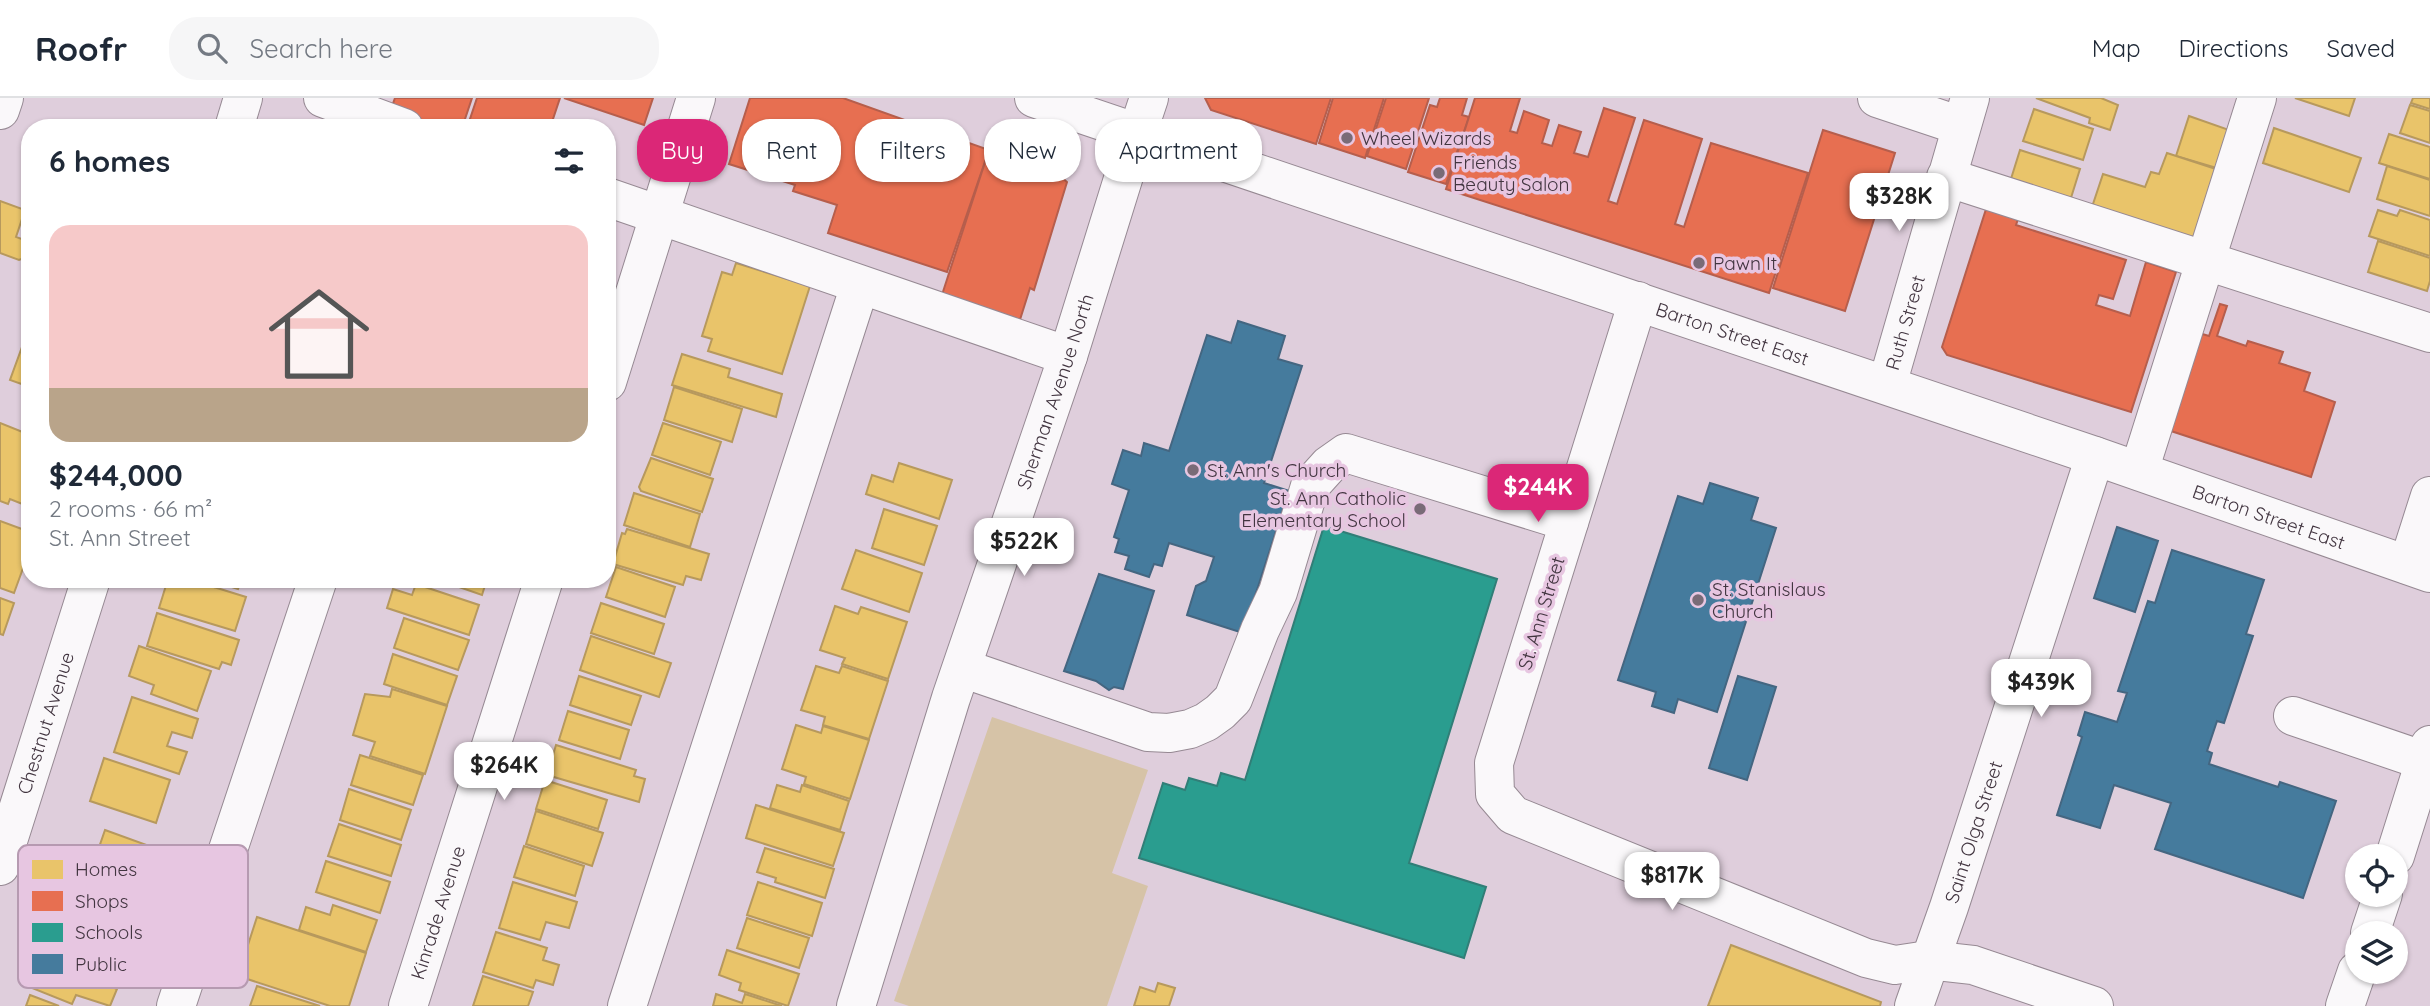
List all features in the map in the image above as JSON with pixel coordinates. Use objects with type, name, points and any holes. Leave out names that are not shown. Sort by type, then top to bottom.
[{"type":"street","points":[[0,110],[4,98]]},
{"type":"street","points":[[237,119],[243,98]]},
{"type":"street","points":[[323,98],[380,119]]},
{"type":"street","points":[[616,354],[696,98]]},
{"type":"street","name":"Barton Street East","points":[[1034,98],[1095,119]]},
{"type":"street","name":"Sherman Avenue North","points":[[1142,119],[1149,98]]},
{"type":"street","points":[[1877,98],[1965,112]]},
{"type":"street","points":[[2139,471],[2258,98]]},
{"type":"street","name":"Ruth Street","points":[[1887,386],[1965,112]]},
{"type":"street","name":"Barton Street East","points":[[1262,176],[2095,456],[2419,569]]},
{"type":"street","points":[[1946,177],[2430,333]]},
{"type":"street","name":"Sherman Avenue North","points":[[856,1006],[962,668],[1068,356],[1122,182]]},
{"type":"street","points":[[616,200],[1068,356]]},
{"type":"street","points":[[627,1006],[860,285]]},
{"type":"street","name":"St. Ann Street","points":[[1638,301],[1494,764],[1495,794],[1513,815],[1866,958],[1895,965],[1928,960]]},
{"type":"street","points":[[962,668],[1148,732],[1169,733],[1190,729],[1206,722],[1233,699],[1260,630],[1279,592],[1310,486],[1329,465],[1346,453],[1569,522]]},
{"type":"street","name":"Saint Olga Street","points":[[1914,1006],[1928,960],[1949,907],[2095,456]]},
{"type":"street","points":[[2419,569],[2430,496]]},
{"type":"street","name":"Chestnut Avenue","points":[[0,866],[88,588]]},
{"type":"street","points":[[230,845],[315,588]]},
{"type":"street","name":"Kinrade Avenue","points":[[408,1006],[541,588]]},
{"type":"street","points":[[2293,716],[2428,753],[2410,838]]},
{"type":"street","points":[[1928,960],[1973,965],[2094,1006]]},
{"type":"street","points":[[2346,1006],[2353,984]]},
{"type":"street","points":[[176,1006],[182,988]]},
{"type":"shaded area","points":[[992,717],[1148,770],[1112,873],[1148,886],[1107,1006],[909,1006],[894,1001]]},
{"type":"building: Homes","points":[[2036,98],[2101,98],[2118,105],[2110,130],[2089,123],[2090,118]]},
{"type":"building: Homes","points":[[2295,98],[2355,98],[2349,116]]},
{"type":"building: Homes","points":[[2413,98],[2430,98],[2430,109],[2411,103]]},
{"type":"building: Homes","points":[[2410,105],[2430,111],[2430,143],[2400,133]]},
{"type":"building: Homes","points":[[2034,109],[2093,129],[2083,160],[2023,141]]},
{"type":"building: Homes","points":[[2189,116],[2232,131],[2220,169],[2176,156]]},
{"type":"building: Homes","points":[[2274,128],[2361,158],[2349,192],[2263,163]]},
{"type":"building: Homes","points":[[2389,134],[2430,147],[2430,179],[2379,163]]},
{"type":"building: Homes","points":[[2020,150],[2080,169],[2070,201],[2010,182]]},
{"type":"building: Homes","points":[[2167,153],[2222,171],[2201,256],[2088,219],[2103,174],[2145,187],[2151,172],[2159,174]]},
{"type":"building: Homes","points":[[2387,166],[2430,180],[2430,216],[2377,199]]},
{"type":"building: Homes","points":[[0,201],[21,209],[21,222],[16,237],[21,239],[21,259],[0,253]]},
{"type":"building: Homes","points":[[2378,210],[2397,216],[2400,210],[2430,220],[2430,256],[2369,236]]},
{"type":"building: Homes","points":[[2378,241],[2430,258],[2427,291],[2368,272]]},
{"type":"building: Homes","points":[[736,263],[810,286],[782,374],[708,351],[712,339],[702,336],[722,272],[732,275]]},
{"type":"building: Homes","points":[[21,350],[21,384],[10,380]]},
{"type":"building: Homes","points":[[682,354],[730,369],[728,377],[782,394],[776,417],[672,385]]},
{"type":"building: Homes","points":[[674,387],[742,409],[732,442],[664,420]]},
{"type":"building: Homes","points":[[0,423],[21,431],[21,503],[10,499],[8,504],[0,501]]},
{"type":"building: Homes","points":[[663,423],[721,442],[710,475],[652,455]]},
{"type":"building: Homes","points":[[651,458],[713,479],[702,512],[641,491],[639,487]]},
{"type":"building: Homes","points":[[899,463],[952,480],[939,519],[866,494],[872,475],[893,482]]},
{"type":"building: Homes","points":[[634,493],[700,514],[690,547],[624,525]]},
{"type":"building: Homes","points":[[884,509],[937,526],[924,565],[872,548]]},
{"type":"building: Homes","points":[[0,521],[21,529],[21,574],[14,593],[0,588]]},
{"type":"building: Homes","points":[[627,529],[709,554],[701,580],[686,576],[683,585],[616,565],[622,533],[625,534]]},
{"type":"building: Homes","points":[[856,550],[922,573],[909,612],[842,589]]},
{"type":"building: Homes","points":[[616,567],[675,587],[665,617],[606,597],[609,588],[616,588]]},
{"type":"building: Homes","points":[[165,588],[217,588],[246,597],[235,631],[159,608]]},
{"type":"building: Homes","points":[[415,588],[428,588],[479,605],[469,635],[387,608],[393,589],[412,595]]},
{"type":"building: Homes","points":[[462,588],[484,588],[482,595]]},
{"type":"building: Homes","points":[[0,598],[14,603],[3,635],[0,634]]},
{"type":"building: Homes","points":[[601,603],[664,624],[654,654],[591,633]]},
{"type":"building: Homes","points":[[835,606],[858,614],[861,607],[907,622],[888,679],[842,664],[845,658],[820,650]]},
{"type":"building: Homes","points":[[157,613],[239,640],[231,665],[222,662],[219,669],[147,646]]},
{"type":"building: Homes","points":[[404,618],[469,640],[458,670],[394,648]]},
{"type":"building: Homes","points":[[591,636],[671,663],[659,697],[580,670]]},
{"type":"building: Homes","points":[[139,646],[211,671],[197,711],[151,694],[154,685],[129,676]]},
{"type":"building: Homes","points":[[393,654],[457,676],[447,705],[384,684]]},
{"type":"building: Homes","points":[[816,666],[839,673],[842,666],[888,681],[869,739],[823,725],[825,717],[801,710]]},
{"type":"building: Homes","points":[[579,676],[641,696],[631,725],[570,705]]},
{"type":"building: Homes","points":[[392,689],[447,706],[425,774],[370,756],[375,742],[353,735],[365,694],[390,697]]},
{"type":"building: Homes","points":[[132,697],[198,719],[192,738],[172,732],[167,746],[187,752],[179,774],[114,752]]},
{"type":"building: Homes","points":[[568,711],[629,730],[620,759],[559,740]]},
{"type":"building: Homes","points":[[796,725],[821,733],[823,726],[869,740],[850,799],[804,784],[806,777],[782,769]]},
{"type":"building: Homes","points":[[556,745],[636,770],[634,776],[645,779],[639,802],[547,775]]},
{"type":"building: Homes","points":[[360,755],[423,775],[413,805],[351,785]]},
{"type":"building: Homes","points":[[104,758],[170,780],[156,823],[90,801]]},
{"type":"building: Homes","points":[[545,780],[607,800],[598,829],[536,809]]},
{"type":"building: Homes","points":[[777,785],[800,792],[802,785],[849,801],[840,830],[770,808]]},
{"type":"building: Homes","points":[[349,789],[411,810],[401,840],[340,820]]},
{"type":"building: Homes","points":[[756,805],[844,833],[833,866],[746,838]]},
{"type":"building: Homes","points":[[536,811],[603,833],[592,866],[526,844]]},
{"type":"building: Homes","points":[[339,824],[401,845],[391,876],[328,856]]},
{"type":"building: Homes","points":[[105,830],[147,845],[100,845]]},
{"type":"building: Homes","points":[[524,846],[584,866],[575,896],[514,877]]},
{"type":"building: Homes","points":[[765,848],[834,869],[825,898],[775,882],[776,878],[757,872]]},
{"type":"building: Homes","points":[[326,861],[390,882],[380,913],[316,892]]},
{"type":"building: Homes","points":[[513,882],[577,902],[569,928],[546,922],[540,940],[499,928]]},
{"type":"building: Homes","points":[[758,882],[822,903],[812,936],[747,915]]},
{"type":"building: Homes","points":[[333,905],[377,920],[366,952],[299,930],[306,907],[330,915]]},
{"type":"building: Homes","points":[[257,917],[366,953],[349,1006],[330,1006],[248,979],[248,945]]},
{"type":"building: Homes","points":[[747,918],[809,938],[799,968],[737,948]]},
{"type":"building: Homes","points":[[496,932],[547,948],[543,960],[559,965],[553,985],[536,980],[533,988],[483,972]]},
{"type":"building: Homes","points":[[1731,945],[1881,1002],[1880,1006],[1708,1006]]},
{"type":"building: Homes","points":[[727,950],[799,974],[788,1006],[739,990],[741,983],[719,975]]},
{"type":"building: Homes","points":[[483,976],[533,992],[528,1006],[473,1006]]},
{"type":"building: Homes","points":[[1158,983],[1175,988],[1169,1006],[1134,1006],[1140,987],[1155,992]]},
{"type":"building: Homes","points":[[257,986],[320,1006],[250,1006]]},
{"type":"building: Homes","points":[[32,988],[117,989],[110,1006],[76,995],[72,1004]]},
{"type":"building: Homes","points":[[716,994],[742,1003],[745,994],[782,1006],[713,1006]]},
{"type":"building: Homes","points":[[30,995],[59,1006],[26,1006]]},
{"type":"building: Shops","points":[[395,98],[472,98],[465,119],[410,119],[390,112]]},
{"type":"building: Shops","points":[[477,98],[560,98],[553,119],[470,119]]},
{"type":"building: Shops","points":[[564,98],[653,98],[646,119],[637,119],[637,123]]},
{"type":"building: Shops","points":[[750,98],[843,98],[902,119],[855,119],[855,182],[970,182],[970,143],[984,148],[984,165],[947,272],[828,233],[837,205],[793,191],[795,185],[786,182],[841,182],[841,119],[743,119]]},
{"type":"building: Shops","points":[[1205,98],[1331,98],[1316,144],[1262,127],[1262,119],[1239,119],[1211,110]]},
{"type":"building: Shops","points":[[1333,98],[1384,98],[1365,158],[1319,143]]},
{"type":"building: Shops","points":[[1386,98],[1429,98],[1406,169],[1367,156]]},
{"type":"building: Shops","points":[[1440,98],[1467,98],[1462,115],[1469,117],[1446,184],[1408,172],[1430,105],[1437,107]]},
{"type":"building: Shops","points":[[1475,98],[1520,98],[1510,131],[1517,133],[1524,111],[1549,120],[1542,143],[1552,146],[1559,125],[1581,132],[1574,153],[1588,157],[1604,108],[1635,118],[1608,201],[1617,204],[1644,120],[1702,139],[1675,224],[1684,227],[1711,143],[1808,173],[1769,293],[1446,189]]},
{"type":"building: Shops","points":[[742,123],[742,168],[729,164]]},
{"type":"building: Shops","points":[[1823,130],[1895,153],[1845,311],[1773,288]]},
{"type":"building: Shops","points":[[984,165],[984,182],[1067,182],[1034,290],[1030,288],[1018,326],[940,301]]},
{"type":"building: Shops","points":[[1987,206],[2019,216],[2016,225],[2126,260],[2113,299],[2099,295],[2096,305],[2130,316],[2146,262],[2176,272],[2131,412],[1947,355],[1942,347]]},
{"type":"building: Shops","points":[[2220,304],[2227,306],[2217,336],[2246,346],[2248,341],[2283,352],[2279,363],[2310,373],[2304,391],[2335,402],[2311,477],[2168,430],[2199,333],[2209,336]]},
{"type":"building: Schools","points":[[1324,526],[1497,579],[1409,863],[1486,887],[1464,958],[1139,858],[1163,783],[1185,790],[1189,778],[1217,786],[1221,773],[1245,780]]},
{"type":"building: Public","name":"St. Ann's Church","points":[[1238,321],[1285,336],[1278,359],[1302,366],[1264,483],[1289,491],[1243,633],[1187,615],[1196,586],[1206,581],[1214,557],[1169,543],[1162,566],[1154,564],[1149,577],[1125,569],[1129,556],[1115,552],[1119,539],[1114,537],[1129,490],[1112,484],[1123,450],[1141,456],[1144,443],[1169,451],[1207,335],[1231,343]]},
{"type":"building: Public","name":"St. Stanislaus Church","points":[[1710,483],[1758,498],[1751,520],[1776,528],[1717,712],[1678,699],[1674,713],[1652,706],[1656,692],[1618,680],[1678,496],[1703,504]]},
{"type":"building: Public","points":[[2117,527],[2158,541],[2135,612],[2094,598]]},
{"type":"building: Public","points":[[2172,550],[2264,580],[2246,634],[2253,636],[2224,723],[2217,721],[2207,751],[2212,753],[2209,764],[2278,787],[2280,782],[2336,801],[2303,898],[2155,849],[2171,803],[2114,785],[2100,828],[2057,815],[2082,737],[2078,735],[2085,712],[2117,722],[2127,693],[2118,691],[2148,601],[2155,603]]},
{"type":"building: Public","points":[[1099,574],[1154,591],[1123,689],[1114,687],[1109,690],[1096,681],[1064,671]]},
{"type":"building: Public","points":[[1738,676],[1776,687],[1747,780],[1709,768]]},
{"type":"place","name":"Wheel Wizards","points":[[1347,138]]},
{"type":"place","name":"Friends Beauty Salon","points":[[1439,173]]},
{"type":"place","name":"Pawn It","points":[[1699,263]]},
{"type":"place","name":"St. Ann's Church","points":[[1193,470]]},
{"type":"place","name":"St. Ann Catholic Elementary School","points":[[1420,509]]},
{"type":"place","name":"St. Stanislaus Church","points":[[1698,600]]}]
